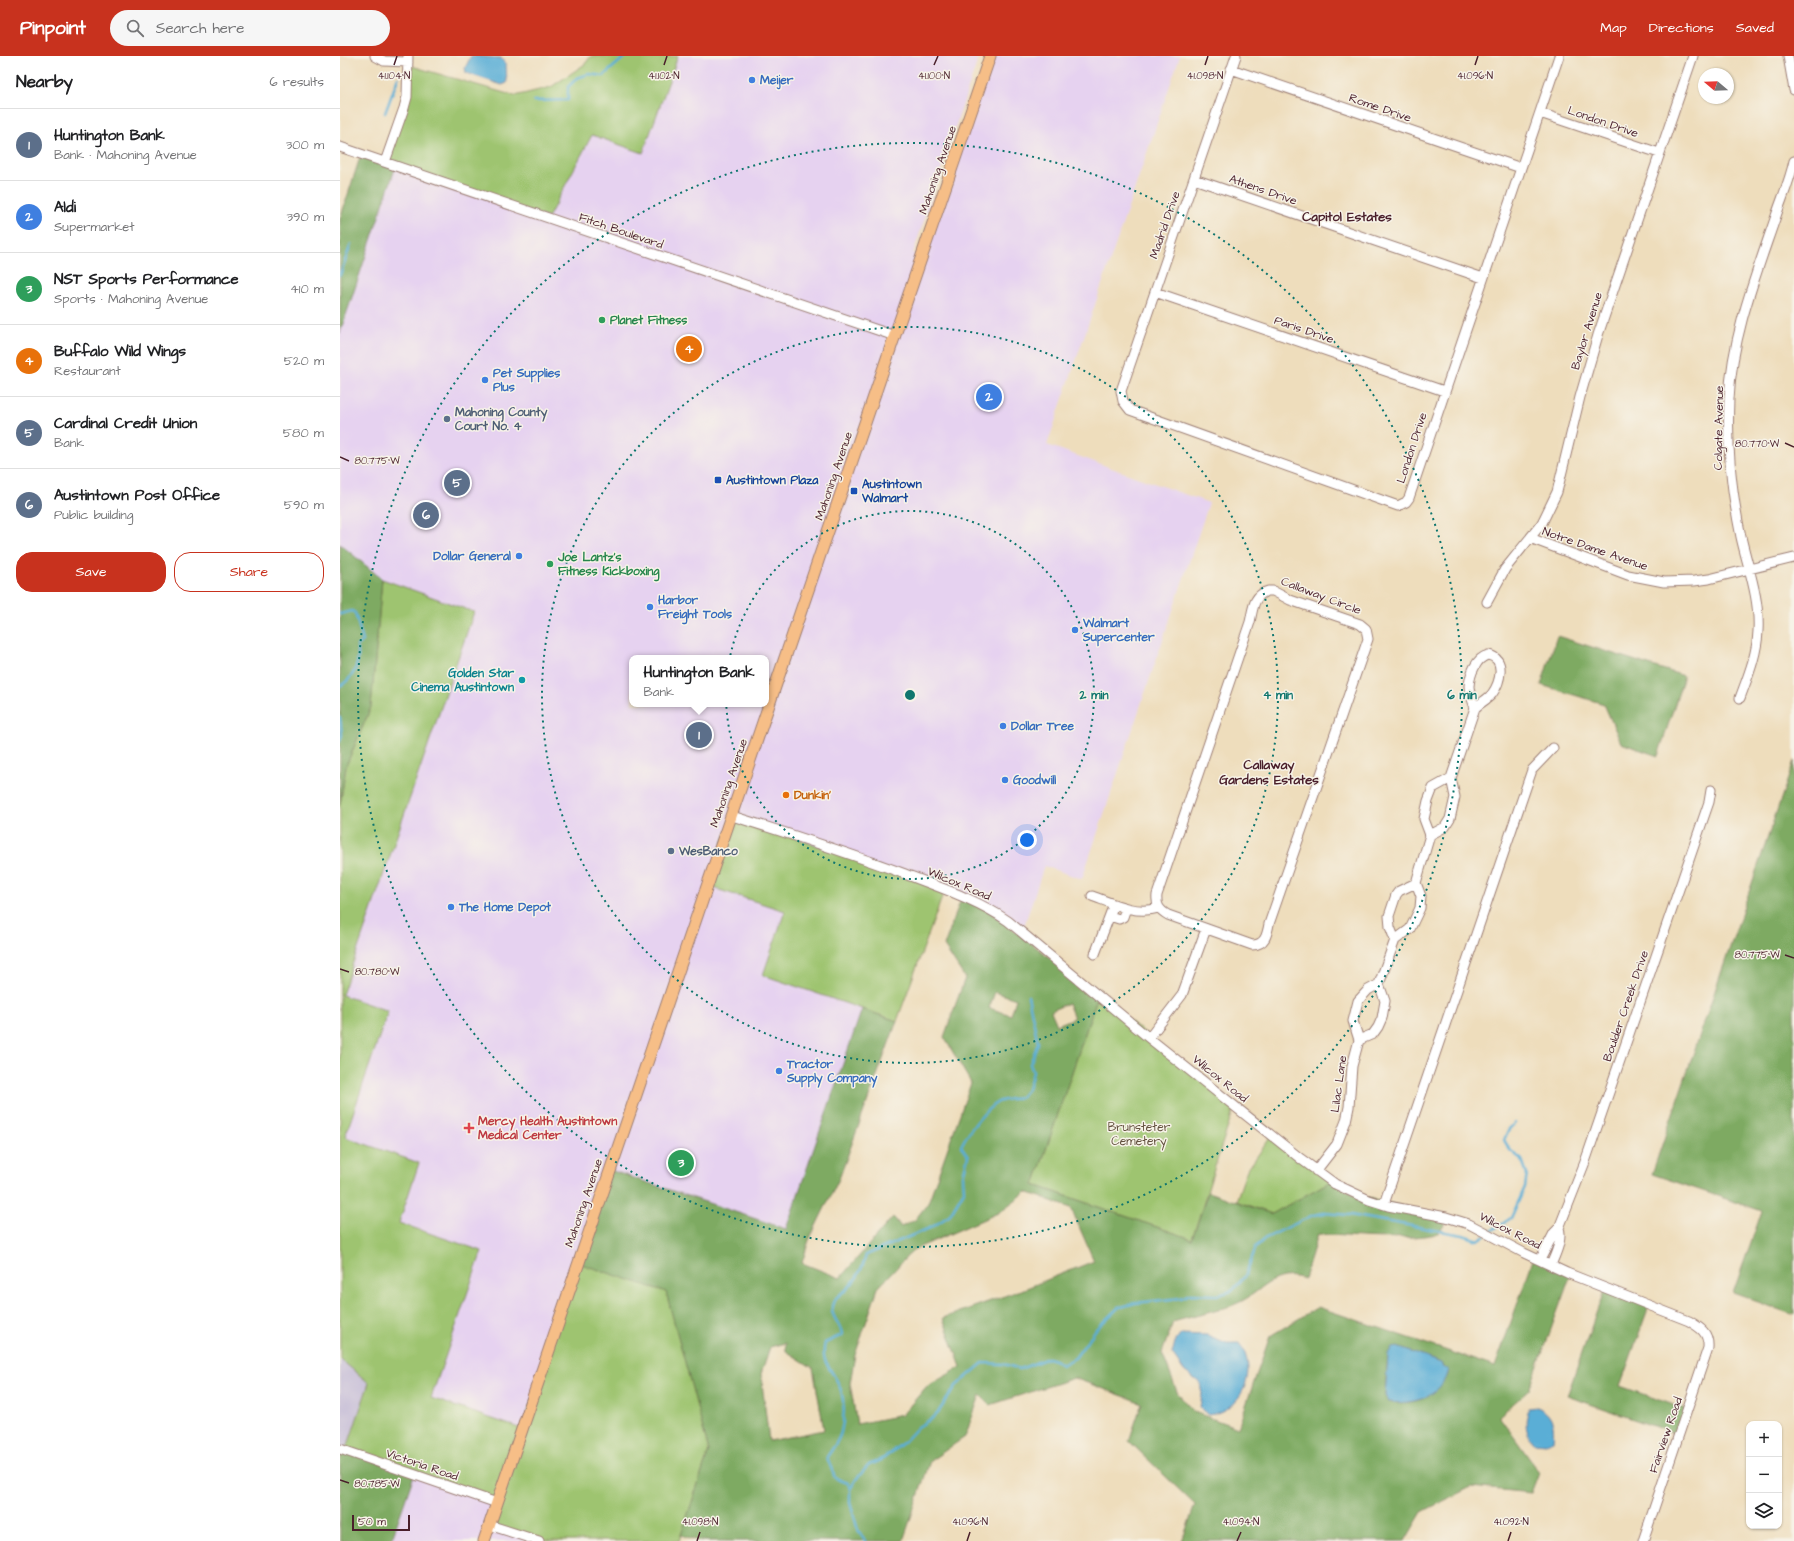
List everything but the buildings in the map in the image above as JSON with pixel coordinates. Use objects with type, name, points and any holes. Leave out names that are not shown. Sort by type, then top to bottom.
[{"type":"main road","name":"Mahoning Avenue","points":[[484,1541],[590,1225],[732,816],[990,56]]},
{"type":"street","points":[[375,56],[384,62],[408,59],[407,97],[385,162]]},
{"type":"street","name":"Madrid Drive","points":[[1122,401],[1121,391],[1236,56]]},
{"type":"street","name":"Baylor Avenue","points":[[1487,602],[1505,569],[1542,523],[1557,492],[1580,397],[1598,334],[1693,56]]},
{"type":"street","points":[[1788,56],[1794,90]]},
{"type":"street","name":"London Drive","points":[[1122,401],[1130,410],[1398,506],[1406,502],[1409,498],[1444,391],[1540,113],[1556,57]]},
{"type":"street","name":"Rome Drive","points":[[1231,69],[1521,168]]},
{"type":"street","name":"London Drive","points":[[1540,113],[1659,153]]},
{"type":"street","name":"Fitch Boulevard","points":[[340,147],[895,336]]},
{"type":"street","name":"Colgate Avenue","points":[[1740,698],[1754,657],[1758,631],[1757,606],[1737,515],[1729,463],[1729,397],[1733,360],[1743,315],[1794,161]]},
{"type":"street","name":"Athens Drive","points":[[1194,179],[1483,278]]},
{"type":"street","name":"Paris Drive","points":[[1155,292],[1444,391]]},
{"type":"street","name":"Notre Dame Avenue","points":[[1530,538],[1628,575],[1655,581],[1675,583],[1694,581],[1794,558]]},
{"type":"street","name":"Callaway Circle","points":[[1273,591],[1290,600],[1360,624],[1366,629],[1368,639],[1359,660],[1274,909],[1266,937],[1262,942],[1252,945],[1168,915],[1159,908],[1156,900],[1157,895],[1248,628],[1256,598],[1262,592],[1273,591]]},
{"type":"street","points":[[1430,835],[1445,827],[1450,819],[1455,797],[1451,778],[1475,708],[1491,696],[1498,680],[1500,667],[1496,658],[1493,656],[1488,655],[1480,659],[1476,664],[1470,680],[1470,692],[1475,708]]},
{"type":"street","points":[[1384,1204],[1532,770],[1553,748]]},
{"type":"street","points":[[1379,984],[1385,1001],[1382,1018],[1373,1034],[1359,1040],[1353,1021],[1358,1001],[1368,990],[1379,984],[1396,940],[1410,929],[1420,908],[1420,896],[1416,883],[1430,835],[1424,818],[1428,801],[1433,788],[1451,778]]},
{"type":"street","name":"Boulder Creek Drive","points":[[1540,1260],[1554,1233],[1559,1228],[1590,1147],[1709,802],[1711,790]]},
{"type":"street","name":"Wilcox Road","points":[[732,816],[832,847],[963,896],[979,903],[1008,920],[1149,1038],[1316,1171],[1353,1194],[1384,1204],[1446,1217],[1469,1224],[1551,1265],[1689,1321],[1700,1327],[1708,1336]]},
{"type":"street","points":[[1396,940],[1389,921],[1391,909],[1400,891],[1416,883]]},
{"type":"street","points":[[1092,896],[1126,908],[1150,910],[1159,908]]},
{"type":"street","points":[[1095,954],[1114,904]]},
{"type":"street","points":[[1110,916],[1119,919],[1123,917],[1126,908]]},
{"type":"street","points":[[1149,1038],[1182,995],[1206,929]]},
{"type":"street","name":"Lilac Lane","points":[[1316,1171],[1337,1144],[1346,1121],[1349,1107],[1352,1066],[1359,1040]]},
{"type":"street","name":"Boulder Creek Drive","points":[[1551,1265],[1558,1243],[1560,1233],[1559,1228]]},
{"type":"street","name":"Fairview Road","points":[[1643,1541],[1708,1348],[1708,1336]]},
{"type":"street","name":"Victoria Road","points":[[340,1449],[497,1503]]},
{"type":"street","points":[[489,1525],[539,1541]]},
{"type":"shaded area","points":[[678,56],[979,56],[913,253],[922,257],[990,56],[1180,56],[1047,445],[1209,503],[1082,879],[1044,866],[1022,932],[945,889],[785,911],[763,975],[897,1021],[839,1179],[811,1237],[610,1170],[497,1503],[539,1541],[391,1541],[414,1475],[399,1223],[419,1163],[345,1137],[388,1012],[342,995],[474,612],[382,579],[340,544],[340,333],[396,166],[548,218],[592,135],[643,153]]},
{"type":"shaded area","points":[[340,1359],[369,1383],[346,1451],[340,1449]]},
{"type":"green space","points":[[591,56],[678,56],[643,153],[592,135],[548,218],[385,162],[404,108],[408,65],[515,96],[551,87],[585,64]]},
{"type":"green space","points":[[361,154],[396,166],[340,333],[340,219]]},
{"type":"green space","points":[[340,544],[382,579],[371,707],[346,766],[340,805]]},
{"type":"green space","points":[[382,579],[474,612],[342,995],[388,1011],[345,1137],[419,1163],[399,1223],[482,1251],[431,1398],[522,1429],[578,1263],[666,1291],[709,1451],[679,1541],[539,1541],[489,1525],[497,1504],[346,1451],[369,1383],[340,1359],[340,805],[346,766],[371,707]]},
{"type":"green space","points":[[1557,636],[1684,676],[1658,756],[1621,743],[1604,704],[1541,685]]},
{"type":"green space","points":[[1794,761],[1794,1315],[1733,1293],[1762,1211],[1652,1174]]},
{"type":"green space","points":[[732,816],[945,889],[897,1021],[763,975],[785,911],[707,886]]},
{"type":"green space","points":[[962,896],[979,903],[1098,995],[1034,1185],[1192,1239],[1208,1192],[1272,1214],[1331,1181],[1353,1194],[1449,1218],[1438,1234],[1423,1236],[1378,1238],[1318,1234],[1304,1279],[1284,1277],[1276,1279],[1231,1306],[1173,1322],[1162,1353],[1178,1394],[1194,1412],[1238,1428],[1270,1336],[1318,1307],[1495,1367],[1534,1257],[1571,1274],[1529,1390],[1499,1416],[1539,1472],[1531,1493],[1471,1487],[1422,1512],[1405,1541],[1182,1541],[1195,1505],[1129,1441],[1142,1403],[1074,1378],[990,1405],[980,1395],[965,1437],[930,1461],[903,1541],[699,1541],[681,1535],[709,1451],[666,1292],[578,1263],[610,1170],[786,1229],[862,1009],[897,1021],[839,1179],[809,1240],[802,1263],[840,1278],[893,1217],[901,1227],[915,1220],[928,1203],[971,1083],[944,1037],[965,978],[944,946]],"holes":[[[995,992],[1016,999],[1011,1015],[989,1008]],[[1068,1003],[1074,1018],[1057,1025],[1051,1011]],[[1026,1192],[1071,1208],[1094,1261],[1024,1289],[943,1318],[961,1367],[926,1387],[902,1415],[857,1424],[850,1383],[855,1355],[878,1288],[913,1250],[998,1213]],[[785,1343],[786,1351],[813,1368],[824,1430],[769,1441],[761,1374],[770,1347]],[[1397,1347],[1442,1363],[1447,1374],[1437,1389],[1424,1398],[1416,1401],[1399,1403],[1389,1402],[1385,1396],[1388,1355]]]},
{"type":"green space","name":"Brunsteter Cemetery","points":[[1098,995],[1235,1106],[1192,1239],[1034,1185]]},
{"type":"green space","points":[[1272,1135],[1331,1181],[1272,1214],[1236,1201],[1246,1172]]},
{"type":"green space","points":[[1605,1288],[1649,1306],[1620,1386],[1688,1410],[1679,1435],[1567,1396]]},
{"type":"green space","points":[[340,1449],[414,1475],[391,1541],[340,1541]]},
{"type":"water","points":[[471,56],[501,58],[506,65],[507,83],[502,85],[466,73],[465,68]]},
{"type":"water","points":[[1181,1334],[1207,1335],[1227,1343],[1239,1343],[1245,1354],[1248,1366],[1244,1388],[1238,1398],[1230,1406],[1220,1412],[1208,1415],[1200,1408],[1202,1394],[1200,1383],[1184,1371],[1172,1354],[1175,1342]]},
{"type":"water","points":[[1397,1347],[1442,1363],[1444,1368],[1448,1369],[1445,1379],[1433,1393],[1426,1397],[1408,1402],[1389,1402],[1385,1396],[1388,1355],[1392,1348]]},
{"type":"water","points":[[1537,1407],[1549,1416],[1553,1425],[1553,1440],[1546,1444],[1534,1443],[1528,1434],[1526,1426],[1529,1408]]},
{"type":"waterway","points":[[534,101],[568,100],[568,87],[577,78],[589,74],[603,76],[626,56]]},
{"type":"waterway","points":[[385,113],[398,78]]},
{"type":"waterway","points":[[340,275],[351,244]]},
{"type":"waterway","points":[[340,614],[352,611],[355,613],[363,641],[357,646],[358,658],[353,674],[340,686]]},
{"type":"waterway","points":[[340,717],[342,735],[340,741]]},
{"type":"waterway","points":[[850,1489],[848,1483],[835,1478],[827,1457],[840,1435],[844,1414],[840,1389],[825,1360],[824,1355],[825,1343],[842,1335],[840,1327],[832,1312],[833,1303],[856,1278],[866,1255],[932,1227],[949,1216],[964,1191],[963,1176],[968,1156],[961,1146],[968,1134],[987,1110],[1003,1100],[1020,1098],[1028,1089],[1033,1072],[1030,1064],[1038,1043],[1028,996]]},
{"type":"waterway","points":[[1490,1232],[1511,1218],[1525,1187],[1527,1174],[1522,1160],[1510,1150],[1504,1140],[1509,1129],[1515,1123]]},
{"type":"waterway","points":[[865,1541],[858,1530],[850,1503],[850,1489],[857,1478],[869,1465],[884,1458],[904,1442],[918,1427],[931,1419],[939,1411],[956,1386],[983,1363],[1004,1364],[1020,1369],[1048,1358],[1055,1360],[1062,1365],[1075,1358],[1097,1328],[1118,1308],[1135,1303],[1181,1298],[1190,1294],[1217,1295],[1232,1291],[1245,1276],[1256,1247],[1264,1239],[1313,1215],[1324,1213],[1350,1215],[1463,1235],[1478,1240],[1485,1236]]},
{"type":"place","name":"Meijer","points":[[752,80]]},
{"type":"place","name":"Planet Fitness","points":[[602,320]]},
{"type":"place","name":"Buffalo Wild Wings","points":[[689,349]]},
{"type":"place","name":"Pet Supplies Plus","points":[[485,380]]},
{"type":"place","name":"Aldi","points":[[989,397]]},
{"type":"place","name":"Mahoning County Court No. 4","points":[[447,419]]},
{"type":"place","name":"Austintown Plaza","points":[[718,480]]},
{"type":"place","name":"Cardinal Credit Union","points":[[457,483]]},
{"type":"place","name":"Austintown Walmart","points":[[854,491]]},
{"type":"place","name":"Austintown Post Office","points":[[426,515]]},
{"type":"place","name":"Dollar General","points":[[519,556]]},
{"type":"place","name":"Joe Lantz's Fitness Kickboxing","points":[[550,564]]},
{"type":"place","name":"Harbor Freight Tools","points":[[650,607]]},
{"type":"place","name":"Walmart Supercenter","points":[[1075,630]]},
{"type":"place","name":"Golden Star Cinema Austintown","points":[[522,680]]},
{"type":"place","name":"Dollar Tree","points":[[1003,726]]},
{"type":"place","name":"Huntington Bank","points":[[699,735]]},
{"type":"place","name":"Goodwill","points":[[1005,780]]},
{"type":"place","name":"Dunkin'","points":[[786,795]]},
{"type":"place","name":"WesBanco","points":[[671,851]]},
{"type":"place","name":"The Home Depot","points":[[451,907]]},
{"type":"place","name":"Tractor Supply Company","points":[[779,1071]]},
{"type":"place","name":"Mercy Health Austintown Medical Center","points":[[469,1128]]},
{"type":"place","name":"NST Sports Performance","points":[[681,1163]]},
{"type":"district","name":"Capitol Estates","points":[[1347,217]]},
{"type":"district","name":"Callaway Gardens Estates","points":[[1269,772]]}]
